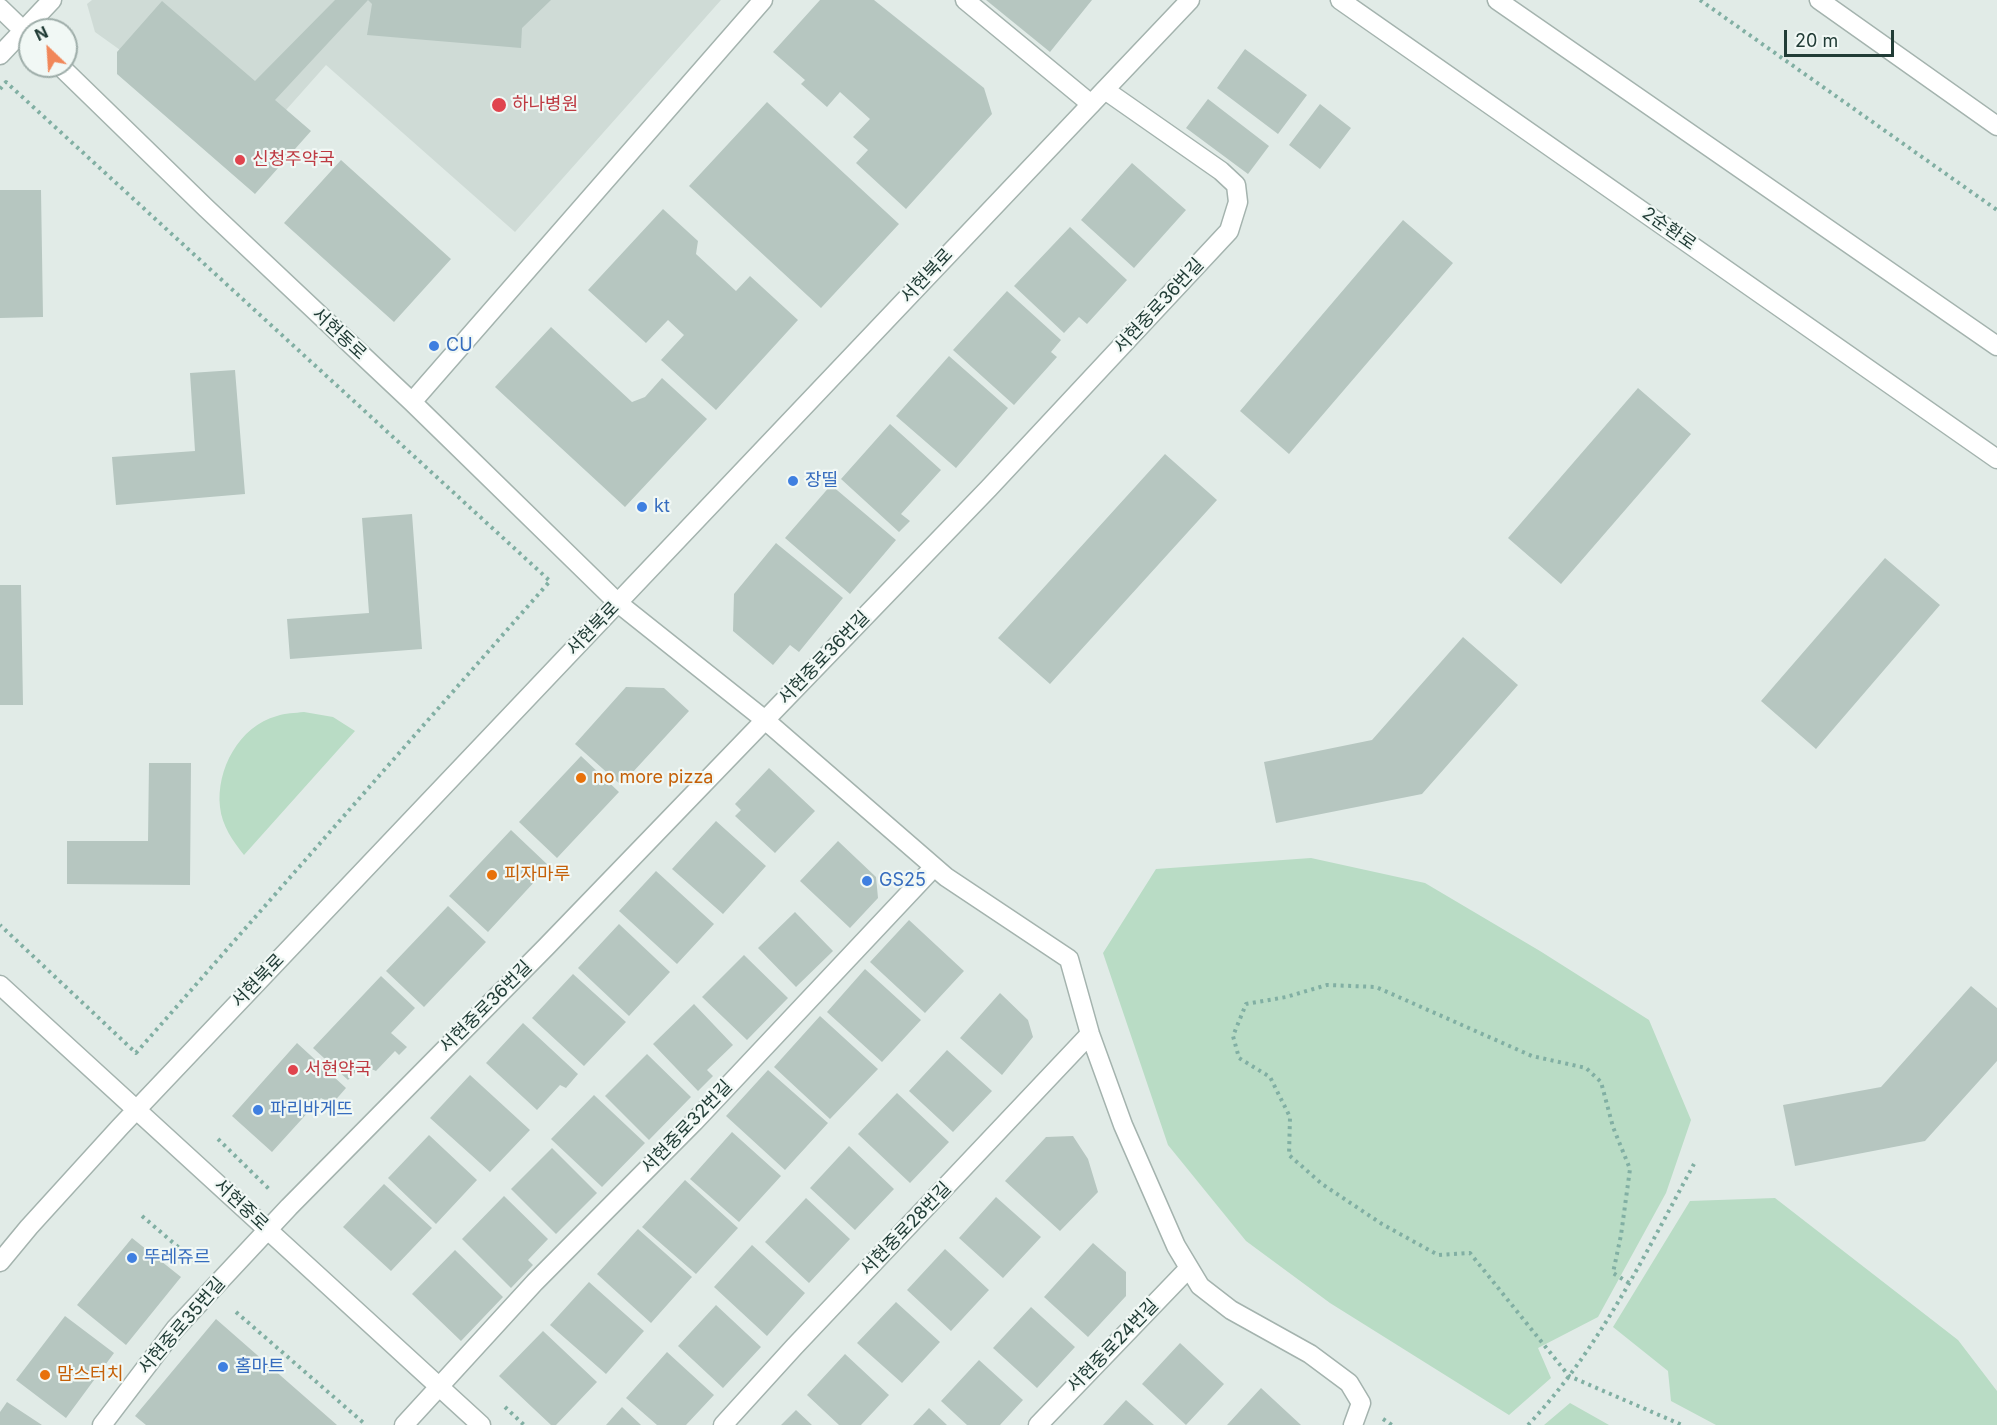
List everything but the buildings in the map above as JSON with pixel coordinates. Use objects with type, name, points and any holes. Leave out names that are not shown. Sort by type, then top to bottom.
[{"type":"street","points":[[38,18],[52,0]]},
{"type":"street","points":[[412,402],[762,0]]},
{"type":"street","points":[[965,0],[1091,104]]},
{"type":"street","name":"서현북로","points":[[0,1262],[136,1110],[1190,0]]},
{"type":"street","name":"2순환로","points":[[1340,0],[1997,459]]},
{"type":"street","points":[[1497,0],[1997,346]]},
{"type":"street","points":[[1819,0],[1994,118]]},
{"type":"street","points":[[0,8],[18,25]]},
{"type":"street","points":[[0,55],[18,40]]},
{"type":"street","name":"서현동로","points":[[72,78],[206,208],[412,402],[618,603],[765,720],[946,877],[1069,959],[1090,1035],[1123,1125],[1176,1246],[1200,1286],[1231,1310],[1310,1354],[1349,1383],[1361,1403],[1353,1425]]},
{"type":"street","name":"서현중로36번길","points":[[268,1230],[546,947],[989,488],[1229,231],[1238,202],[1236,185],[1221,171],[1105,90]]},
{"type":"street","name":"서현중로32번길","points":[[404,1425],[535,1281],[694,1122],[934,867]]},
{"type":"street","name":"서현중로","points":[[0,985],[482,1425]]},
{"type":"street","name":"서현중로28번길","points":[[723,1425],[1090,1035]]},
{"type":"street","name":"서현중로35번길","points":[[102,1425],[175,1329],[268,1230]]},
{"type":"street","name":"서현중로24번길","points":[[1038,1425],[1190,1268]]},
{"type":"path","points":[[1700,0],[1997,210]]},
{"type":"path","points":[[0,89],[6,82],[550,581],[136,1053],[0,925]]},
{"type":"path","points":[[1629,1283],[1613,1273],[1630,1169],[1613,1127],[1601,1082],[1586,1068],[1532,1056],[1376,987],[1328,985],[1286,997],[1246,1004],[1233,1036],[1239,1058],[1270,1077],[1290,1117],[1289,1155],[1322,1184],[1382,1224],[1438,1255],[1470,1253],[1569,1376],[1682,1425]]},
{"type":"path","points":[[218,1139],[274,1194]]},
{"type":"path","points":[[1528,1425],[1555,1397],[1611,1316],[1694,1164]]},
{"type":"path","points":[[142,1216],[202,1267]]},
{"type":"path","points":[[236,1312],[366,1425]]},
{"type":"shaded area","name":"하나병원","points":[[92,0],[721,0],[515,232],[326,65],[254,146],[95,32],[87,4]]},
{"type":"green space","points":[[304,712],[333,717],[355,731],[244,855],[229,833],[221,814],[220,793],[226,765],[241,739],[263,721],[277,716]]},
{"type":"green space","points":[[1311,858],[1425,883],[1540,951],[1649,1020],[1691,1120],[1666,1193],[1598,1317],[1538,1348],[1551,1378],[1509,1415],[1330,1303],[1246,1241],[1168,1145],[1103,953],[1156,869]]},
{"type":"green space","points":[[1775,1198],[1958,1340],[1997,1391],[1997,1425],[1716,1425],[1671,1401],[1668,1371],[1613,1327],[1690,1201]]},
{"type":"green space","points":[[1570,1403],[1609,1425],[1544,1425]]},
{"type":"place","name":"하나병원","points":[[499,105]]},
{"type":"place","name":"신청주약국","points":[[240,160]]},
{"type":"place","name":"CU","points":[[434,346]]},
{"type":"place","name":"장띨","points":[[793,481]]},
{"type":"place","name":"kt","points":[[642,507]]},
{"type":"place","name":"no more pizza","points":[[581,778]]},
{"type":"place","name":"피자마루","points":[[492,875]]},
{"type":"place","name":"GS25","points":[[867,881]]},
{"type":"place","name":"서현약국","points":[[293,1070]]},
{"type":"place","name":"파리바게뜨","points":[[258,1110]]},
{"type":"place","name":"뚜레쥬르","points":[[132,1258]]},
{"type":"place","name":"홈마트","points":[[223,1367]]},
{"type":"place","name":"맘스터치","points":[[45,1375]]}]
